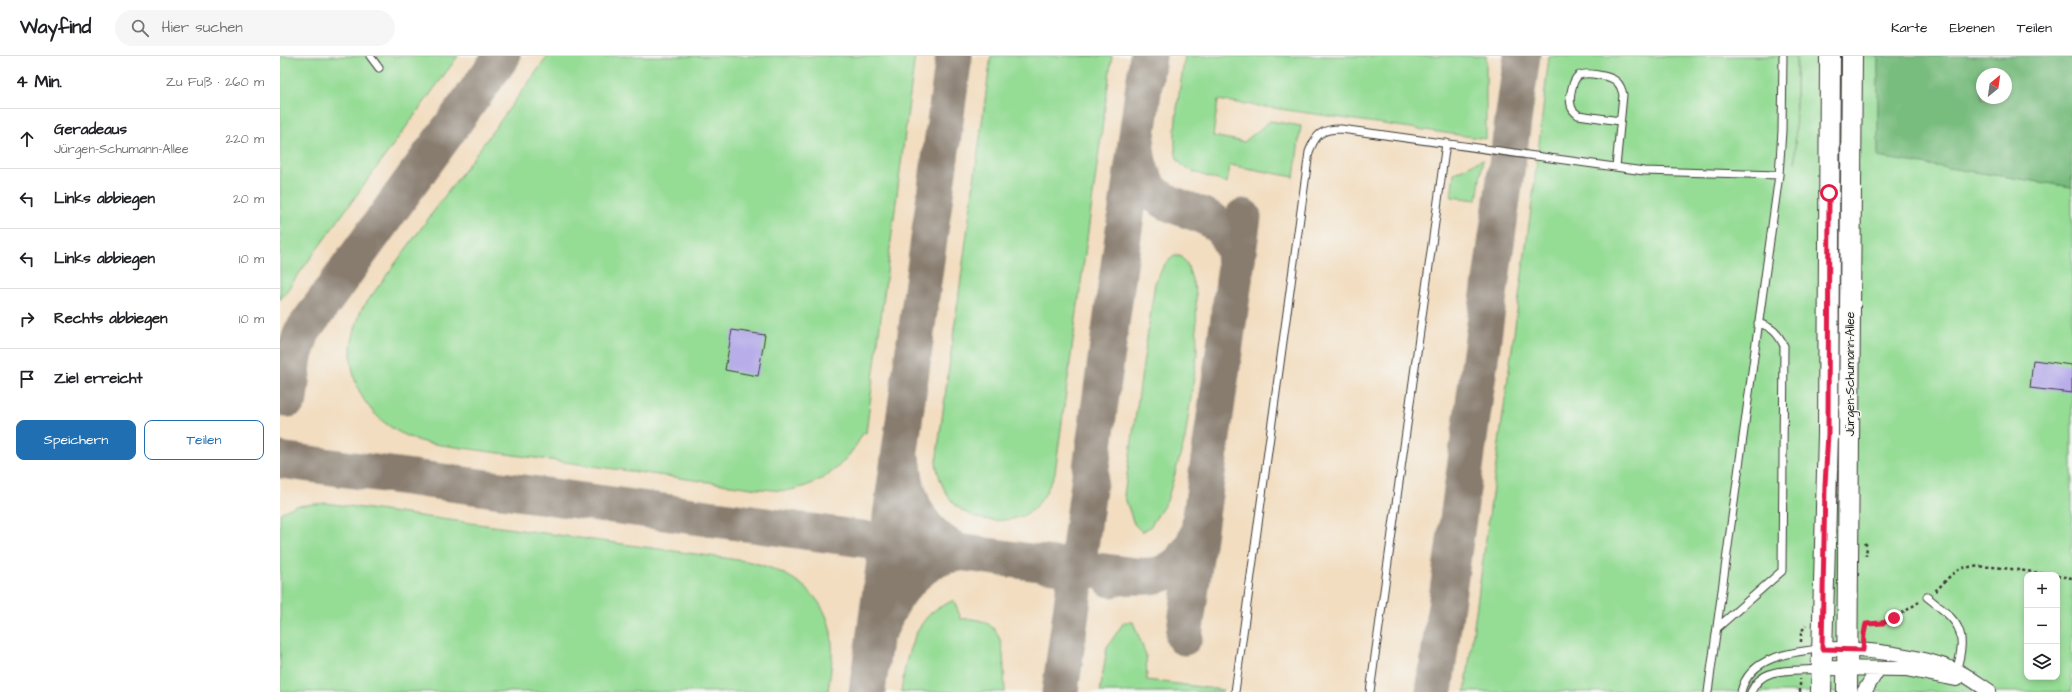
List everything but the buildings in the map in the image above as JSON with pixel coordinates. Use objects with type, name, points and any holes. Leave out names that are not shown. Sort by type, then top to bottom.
[{"type":"street","name":"Jürgen-Schumann-Allee","points":[[1821,692],[1825,485],[1828,434],[1830,56]]},
{"type":"street","name":"Jürgen-Schumann-Allee","points":[[1847,692],[1852,656],[1852,56]]},
{"type":"street","points":[[1822,659],[1852,656],[1930,661],[1955,675],[1991,691]]},
{"type":"street","points":[[1822,659],[1852,656],[1878,669],[1906,669],[1955,675]]},
{"type":"street","points":[[1864,692],[1878,669]]},
{"type":"lane","points":[[370,56],[379,68]]},
{"type":"lane","points":[[1708,692],[1778,175],[1782,131],[1783,56]]},
{"type":"lane","points":[[1616,167],[1624,96],[1621,88],[1616,80],[1584,74],[1579,76],[1573,87],[1571,98],[1570,106],[1574,111],[1578,115],[1620,121]]},
{"type":"lane","points":[[1235,692],[1309,152],[1314,140],[1320,133],[1329,129],[1341,129],[1656,172],[1778,175]]},
{"type":"lane","points":[[1370,692],[1446,143]]},
{"type":"lane","points":[[1716,628],[1782,571],[1784,346],[1780,337],[1771,327],[1758,323]]},
{"type":"lane","points":[[1928,597],[1957,625],[1963,643],[1955,675]]},
{"type":"lane","points":[[1741,692],[1742,685],[1752,672],[1762,663],[1780,655],[1822,659]]},
{"type":"lane","points":[[1751,692],[1760,678],[1771,672],[1822,659]]},
{"type":"path","points":[[1852,656],[1864,634],[1866,624],[1883,623],[1928,597],[1947,577],[1960,569],[1987,567],[2027,572]]},
{"type":"path","points":[[2060,576],[2072,578]]},
{"type":"green space","points":[[280,56],[458,56],[280,300]]},
{"type":"green space","points":[[548,56],[915,56],[866,433],[863,433],[850,454],[842,463],[824,477],[814,483],[802,487],[779,491],[427,443],[411,438],[397,431],[373,412],[364,400],[357,387],[351,355],[353,338],[361,310]]},
{"type":"green space","points":[[991,56],[1112,56],[1055,473],[1048,489],[1031,511],[1014,519],[1004,520],[975,517],[966,513],[954,504],[943,488],[936,463]]},
{"type":"green space","points":[[1185,56],[1486,56],[1486,139],[1218,100],[1213,136],[1244,142],[1270,121],[1301,126],[1294,177],[1230,165],[1227,183],[1188,169],[1179,162],[1176,154],[1175,128]]},
{"type":"green space","points":[[1549,56],[1796,56],[1795,163],[1797,56],[1878,56],[1878,157],[2072,187],[2072,692],[1465,692],[1534,187]]},
{"type":"green space","points":[[1878,56],[2072,56],[2072,187],[1878,157]]},
{"type":"green space","points":[[1483,159],[1477,200],[1451,197],[1454,173]]},
{"type":"green space","points":[[1174,256],[1181,256],[1187,264],[1196,292],[1197,356],[1185,439],[1167,501],[1150,527],[1142,532],[1134,524],[1124,495],[1155,283],[1164,265]]},
{"type":"green space","points":[[326,503],[746,561],[762,565],[792,578],[815,598],[824,611],[829,626],[832,643],[832,662],[828,692],[280,692],[280,513],[295,506]]},
{"type":"green space","points":[[954,600],[961,619],[977,620],[988,624],[996,631],[1003,652],[1005,692],[901,692],[904,671],[910,649],[918,629],[932,612]]},
{"type":"green space","points":[[1124,622],[1133,622],[1146,655],[1147,680],[1223,690],[1223,692],[1100,692],[1107,647]]},
{"type":"taxiway","points":[[289,399],[294,356],[302,332],[502,56]]},
{"type":"taxiway","points":[[867,692],[954,56]]},
{"type":"taxiway","points":[[1060,692],[1148,56]]},
{"type":"taxiway","points":[[1434,692],[1522,56]]},
{"type":"taxiway","points":[[1136,149],[1142,175],[1152,191],[1166,201],[1212,220],[1224,232],[1233,250],[1235,268]]},
{"type":"taxiway","points":[[1184,637],[1243,217]]},
{"type":"taxiway","points":[[280,460],[1135,576]]},
{"type":"taxiway","points":[[881,626],[893,601],[911,578],[933,561],[960,553],[947,546],[926,528],[913,506],[908,493],[903,465]]},
{"type":"taxiway","points":[[1111,579],[1152,576],[1168,571],[1181,562],[1191,549],[1198,533]]},
{"type":"route","points":[[1829,193],[1828,434],[1825,485],[1824,616],[1822,649],[1863,650],[1866,624],[1883,623],[1894,618]]}]
